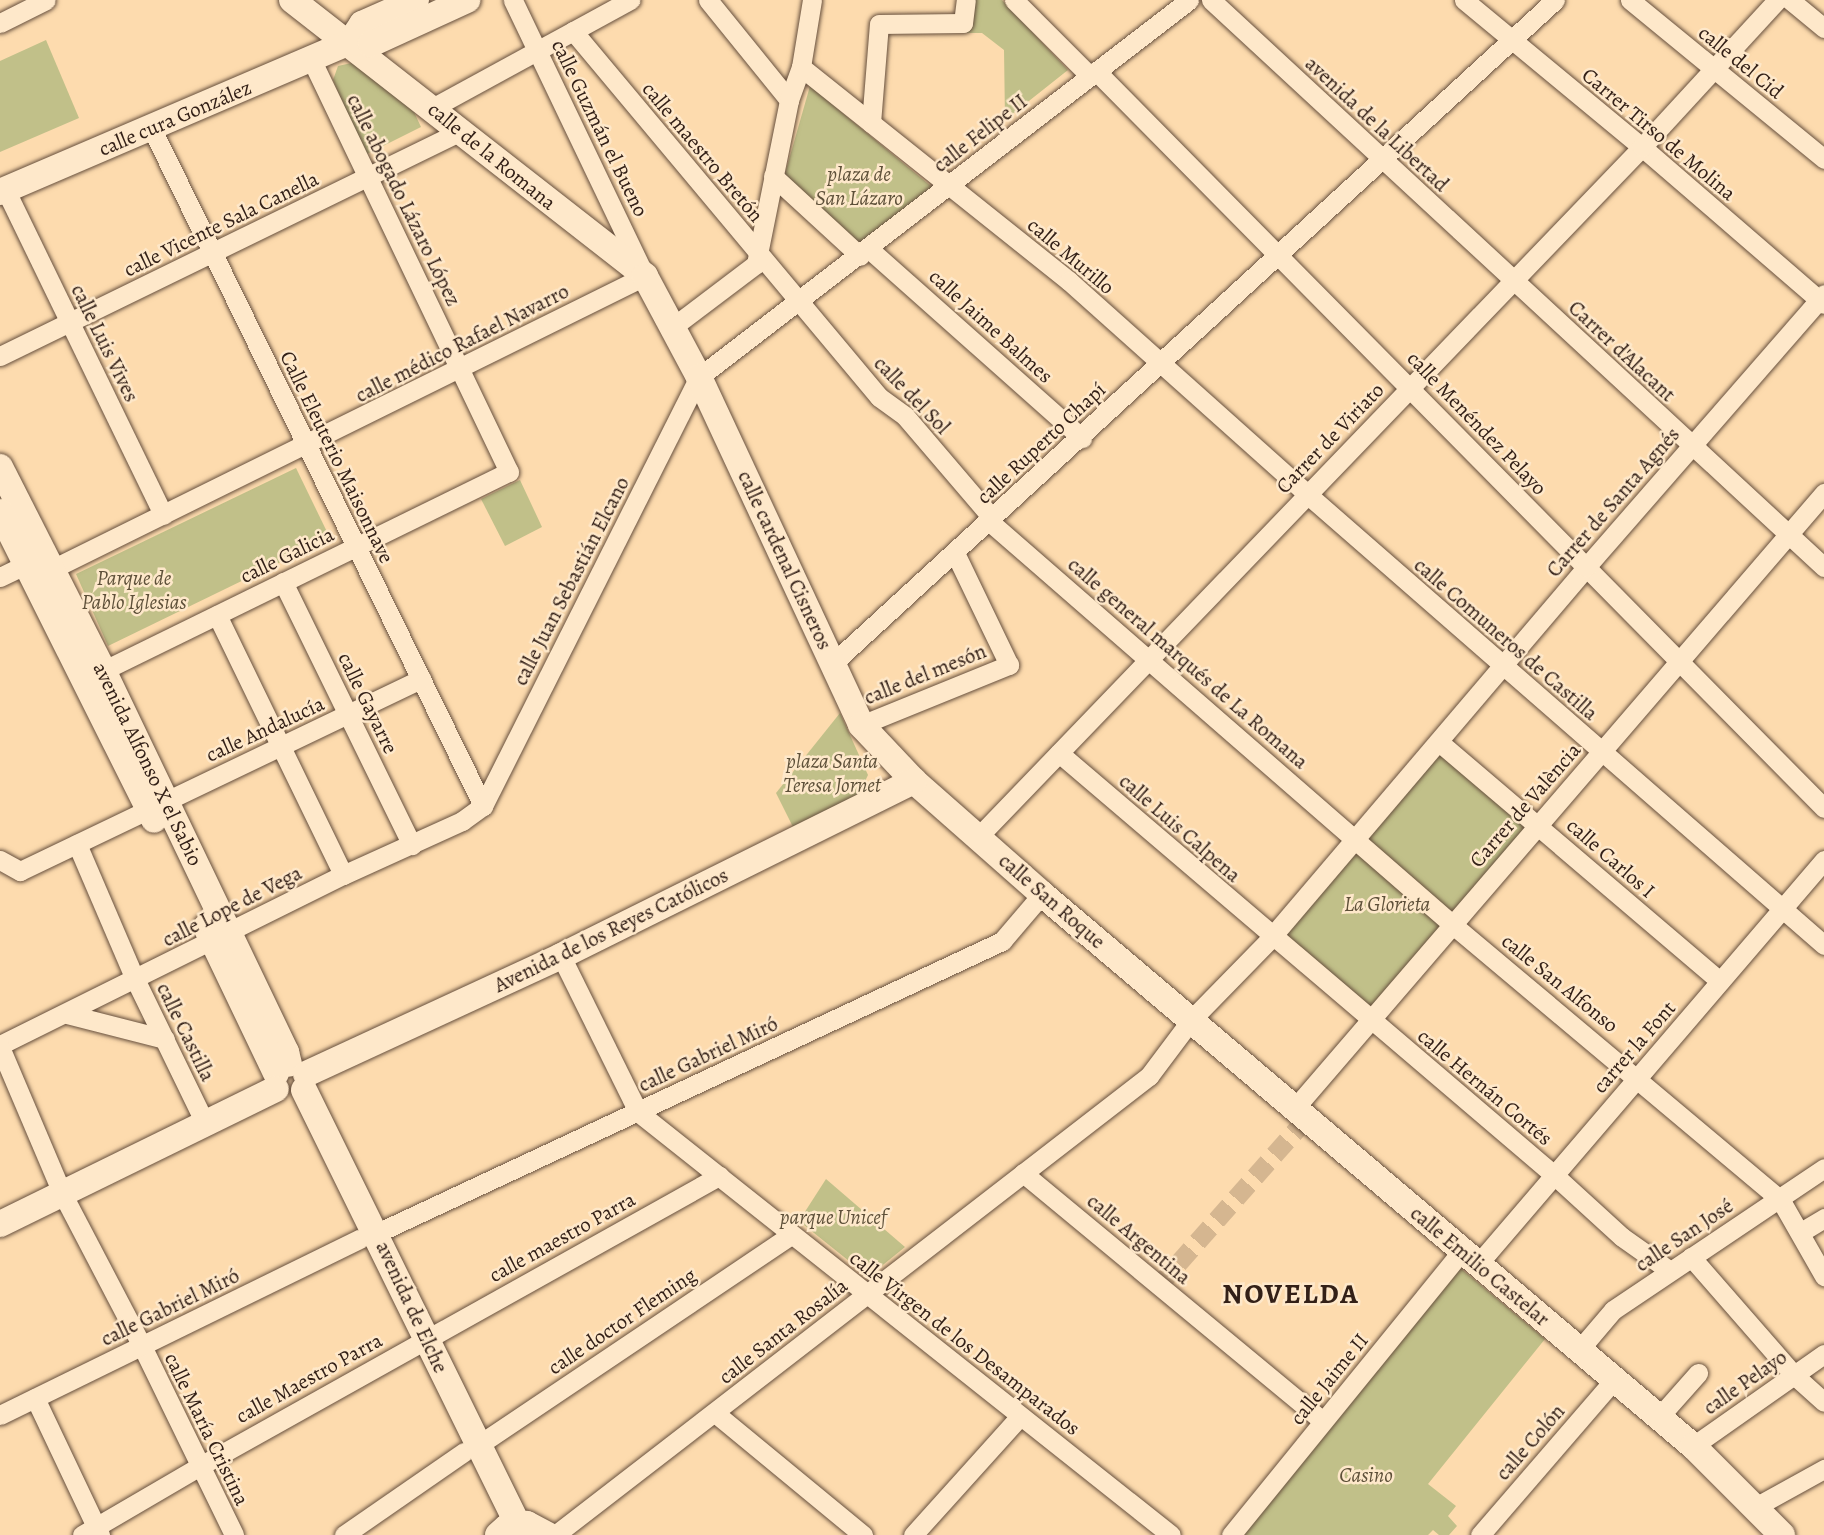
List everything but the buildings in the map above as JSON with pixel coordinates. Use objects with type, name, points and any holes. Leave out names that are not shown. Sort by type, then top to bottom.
[{"type":"street","points":[[0,23],[46,0]]},
{"type":"street","name":"calle de la Romana","points":[[292,0],[350,42],[645,276],[674,326]]},
{"type":"street","name":"calle cura González","points":[[3,191],[312,60],[350,42],[362,24],[416,0]]},
{"type":"street","name":"calle cura González","points":[[350,42],[370,44],[467,0]]},
{"type":"street","name":"calle Guzmán el Bueno","points":[[513,0],[645,276]]},
{"type":"street","points":[[432,108],[630,0]]},
{"type":"street","points":[[708,0],[789,100]]},
{"type":"street","points":[[674,326],[756,264],[789,100],[801,67],[812,0]]},
{"type":"street","points":[[871,123],[879,24],[963,23],[966,0]]},
{"type":"street","name":"calle Menéndez Pelayo","points":[[1014,0],[1093,73],[1279,255],[1824,808]]},
{"type":"street","name":"calle Felipe II","points":[[699,377],[1189,0]]},
{"type":"street","name":"avenida de la Libertad","points":[[1211,0],[1513,282]]},
{"type":"street","name":"Carrer Tirso de Molina","points":[[1464,0],[1822,299]]},
{"type":"street","name":"calle Ruperto Chapí","points":[[833,663],[1082,438],[1555,0]]},
{"type":"street","name":"calle del Cid","points":[[1630,0],[1824,159]]},
{"type":"street","name":"Carrer de Viriato","points":[[978,837],[1642,147],[1777,0]]},
{"type":"street","points":[[1790,0],[1824,28]]},
{"type":"street","name":"calle maestro Bretón","points":[[573,32],[798,301]]},
{"type":"street","name":"calle abogado Lázaro López","points":[[312,60],[509,472]]},
{"type":"street","name":"calle Murillo","points":[[801,67],[1069,281],[1160,365]]},
{"type":"street","name":"Calle Eleuterio Maisonnave","points":[[151,127],[483,806]]},
{"type":"street","name":"calle Vicente Sala Canella","points":[[0,356],[461,131]]},
{"type":"street","name":"calle Jaime Balmes","points":[[773,176],[1082,438]]},
{"type":"street","name":"calle Luis Vives","points":[[3,191],[163,515]]},
{"type":"street","name":"calle médico Rafael Navarro","points":[[0,577],[38,570],[163,515],[645,276]]},
{"type":"street","name":"Carrer d'Alacant","points":[[1513,282],[1824,567]]},
{"type":"street","name":"Carrer de Santa Agnés","points":[[1439,743],[1586,567],[1822,299]]},
{"type":"street","name":"calle del Sol","points":[[798,301],[879,397],[905,416],[991,521]]},
{"type":"street","name":"calle cardenal Cisneros","points":[[674,326],[861,725],[914,780]]},
{"type":"street","name":"calle Comuneros de Castilla","points":[[1160,365],[1824,945]]},
{"type":"street","name":"calle Juan Sebastián Elcano","points":[[483,806],[699,377]]},
{"type":"street","name":"avenida Alfonso X el Sabio","points":[[0,467],[38,570]]},
{"type":"street","name":"calle Galicia","points":[[94,675],[509,472]]},
{"type":"street","name":"Carrer de València","points":[[1294,1109],[1824,493]]},
{"type":"street","name":"avenida Alfonso X el Sabio","points":[[0,512],[38,570],[94,675],[221,937],[286,1052],[290,1081]]},
{"type":"street","name":"calle general marqués de La Romana","points":[[991,521],[1453,925]]},
{"type":"street","name":"calle del mesón","points":[[861,725],[1009,665],[955,553]]},
{"type":"street","name":"calle Gayarre","points":[[283,582],[412,845]]},
{"type":"street","points":[[217,615],[342,876]]},
{"type":"street","name":"calle Andalucía","points":[[0,860],[20,871],[421,679]]},
{"type":"street","points":[[1272,937],[1439,743]]},
{"type":"street","name":"calle Carlos I","points":[[1439,743],[1720,981]]},
{"type":"street","name":"calle Luis Calpena","points":[[1059,753],[1272,937]]},
{"type":"street","name":"calle San Roque","points":[[914,780],[1042,894],[1191,1020]]},
{"type":"street","name":"Avenida de los Reyes Católicos","points":[[0,1224],[290,1081],[561,956],[914,780]]},
{"type":"street","name":"calle Lope de Vega","points":[[0,1046],[342,876],[462,821],[483,806]]},
{"type":"street","name":"calle Castilla","points":[[77,844],[135,979],[205,1123]]},
{"type":"street","name":"carrer la Font","points":[[1470,1257],[1553,1174],[1824,860]]},
{"type":"street","name":"calle Gabriel Miró","points":[[0,1415],[368,1236],[1002,941],[1042,894]]},
{"type":"street","name":"calle San Alfonso","points":[[1453,925],[1638,1077],[1780,1199],[1824,1276]]},
{"type":"street","name":"calle Santa Rosalía","points":[[555,1535],[1149,1076],[1191,1020],[1272,937]]},
{"type":"street","name":"calle Hernán Cortés","points":[[1272,937],[1553,1174],[1622,1237],[1670,1271]]},
{"type":"street","name":"calle Virgen de los Desamparados","points":[[561,956],[638,1112],[1171,1535]]},
{"type":"street","points":[[67,1014],[165,1039]]},
{"type":"street","name":"calle Emilio Castelar","points":[[1191,1020],[1693,1446],[1765,1523]]},
{"type":"street","name":"calle María Cristina","points":[[0,1046],[62,1193],[142,1346],[234,1535]]},
{"type":"street","name":"avenida de Elche","points":[[290,1081],[421,1342],[506,1530]]},
{"type":"street","name":"calle San José","points":[[1579,1350],[1613,1310],[1824,1168]]},
{"type":"street","name":"calle Argentina","points":[[1023,1173],[1323,1422]]},
{"type":"street","name":"calle maestro Parra","points":[[421,1342],[719,1176]]},
{"type":"street","points":[[1801,1232],[1824,1217]]},
{"type":"street","name":"calle doctor Fleming","points":[[344,1535],[792,1235]]},
{"type":"street","name":"calle Jaime II","points":[[1231,1535],[1323,1422],[1470,1257]]},
{"type":"street","points":[[1691,1257],[1794,1375],[1824,1402]]},
{"type":"street","name":"calle Maestro Parra","points":[[93,1532],[200,1466],[421,1342]]},
{"type":"street","name":"calle Pelayo","points":[[1693,1446],[1824,1354]]},
{"type":"street","points":[[1659,1417],[1698,1374]]},
{"type":"street","name":"calle Colón","points":[[1480,1535],[1614,1380]]},
{"type":"street","points":[[35,1398],[93,1532]]},
{"type":"street","points":[[715,1413],[863,1535]]},
{"type":"street","points":[[913,1535],[1020,1416]]},
{"type":"street","points":[[1765,1523],[1824,1469]]},
{"type":"street","points":[[506,1530],[537,1526],[548,1535]]},
{"type":"green space","points":[[972,0],[1002,0],[1068,70],[1005,120],[1004,50],[982,33],[967,33]]},
{"type":"green space","points":[[46,40],[79,118],[0,152],[0,61]]},
{"type":"green space","points":[[356,62],[414,112],[421,127],[365,155],[333,80],[338,66]]},
{"type":"green space","name":"plaza de San Lázaro","points":[[810,86],[932,187],[857,247],[784,177]]},
{"type":"green space","name":"Parque de Pablo Iglesias","points":[[296,468],[330,538],[108,646],[76,574]]},
{"type":"green space","points":[[520,480],[542,527],[505,546],[481,499]]},
{"type":"green space","name":"plaza Santa Teresa Jornet","points":[[840,713],[868,775],[859,794],[793,827],[776,793]]},
{"type":"green space","name":"La Glorieta","points":[[1442,752],[1530,826],[1372,1010],[1282,937]]},
{"type":"green space","name":"parque Unicef","points":[[826,1179],[905,1247],[873,1273],[864,1273],[799,1221]]},
{"type":"green space","name":"Casino","points":[[1459,1267],[1545,1339],[1428,1484],[1456,1506],[1448,1516],[1457,1526],[1449,1535],[1439,1535],[1433,1530],[1428,1535],[1238,1535]]},
{"type":"tunnel","points":[[1159,1285],[1306,1119]]},
{"type":"district","name":"NOVELDA","points":[[1291,1294]]}]
